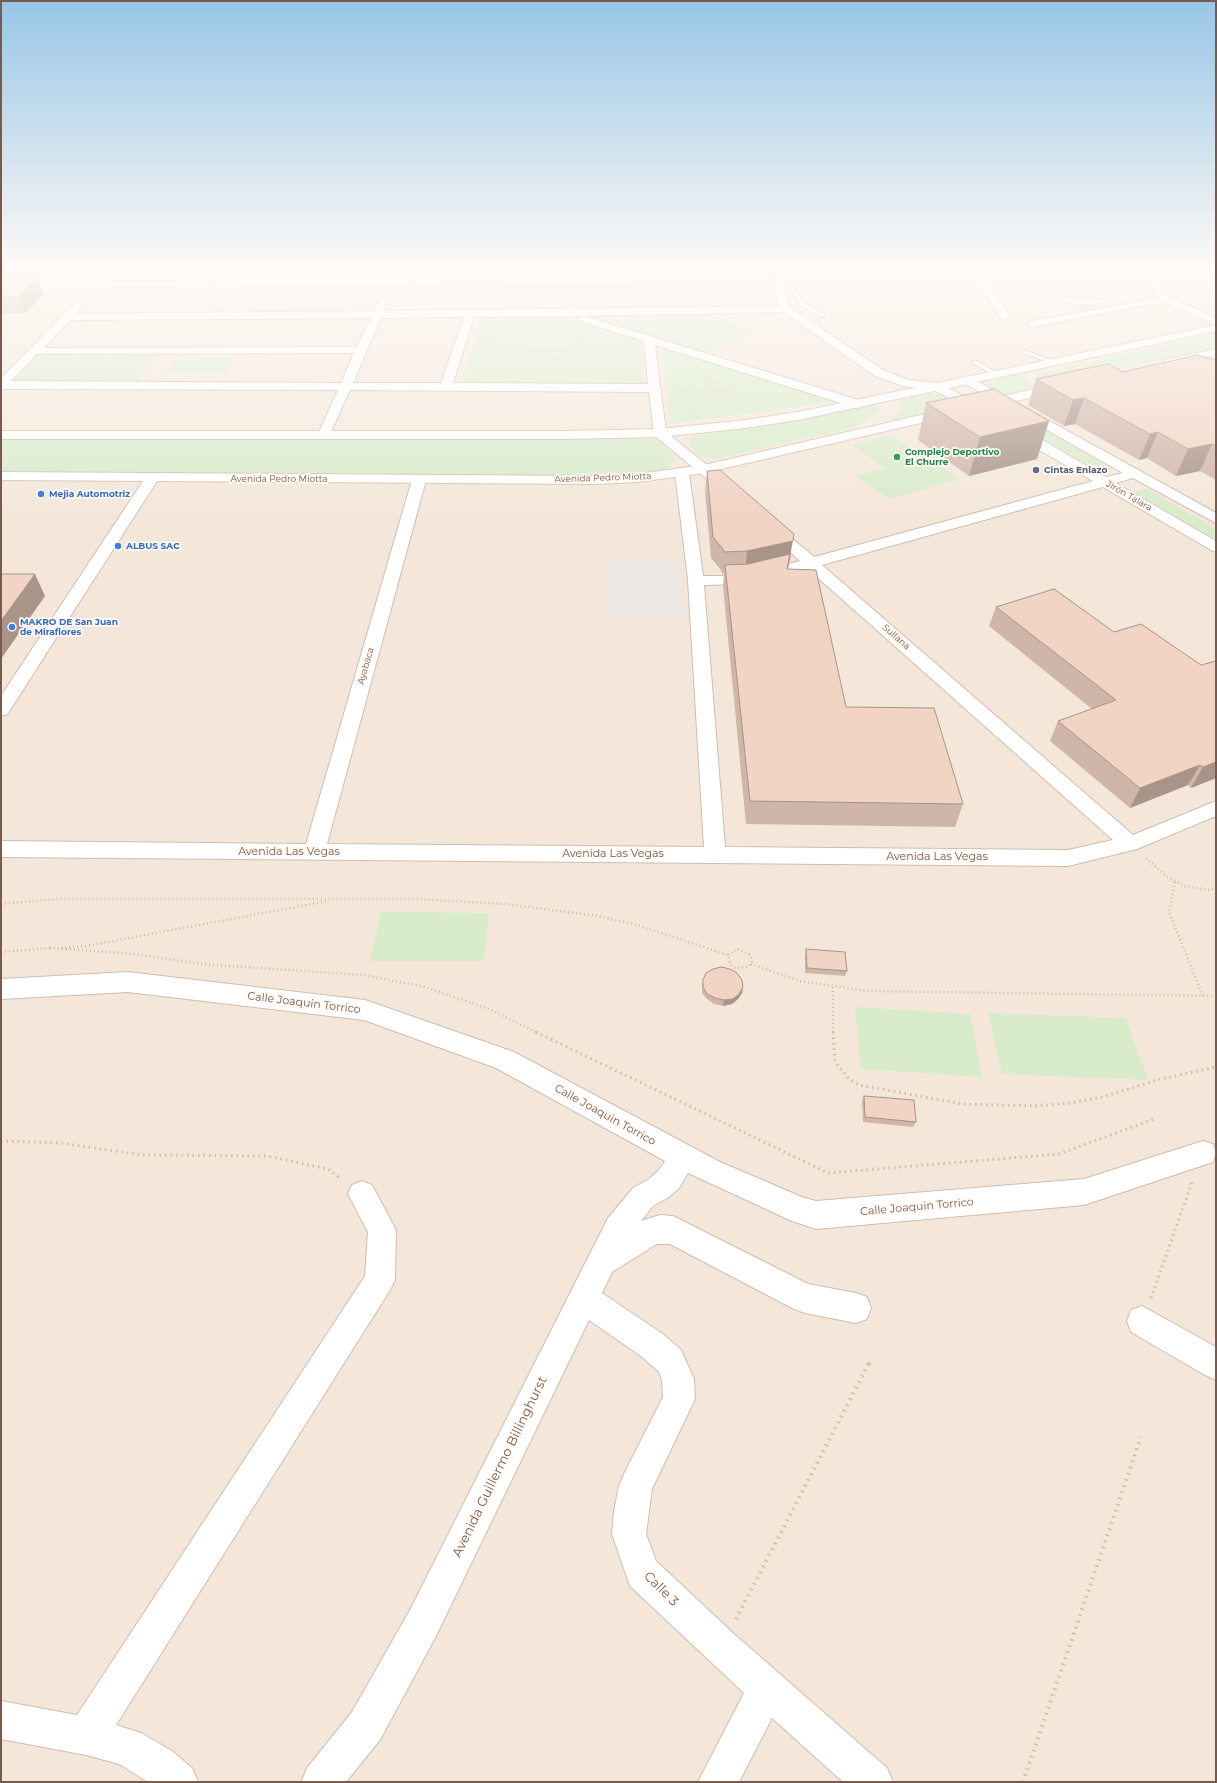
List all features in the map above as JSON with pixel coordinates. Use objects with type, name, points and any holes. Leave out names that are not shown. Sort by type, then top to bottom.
[{"type":"street","points":[[1,385],[34,351],[293,350]]},
{"type":"street","points":[[324,434],[361,350]]},
{"type":"street","points":[[446,388],[458,350]]},
{"type":"street","points":[[651,350],[660,432],[735,496]]},
{"type":"street","points":[[686,350],[858,404]]},
{"type":"street","points":[[846,350],[878,372],[903,382],[937,387]]},
{"type":"street","points":[[1029,376],[1053,362],[1110,350]]},
{"type":"street","points":[[1158,365],[1216,352]]},
{"type":"street","points":[[862,432],[887,414],[892,397],[887,385],[878,372]]},
{"type":"street","points":[[1,435],[564,435],[660,432],[753,423],[803,415],[996,374],[1029,376],[1057,387]]},
{"type":"street","points":[[968,380],[1216,519]]},
{"type":"street","name":"Avenida Pedro Miotta","points":[[1,476],[419,480],[596,480],[636,478],[704,469],[1071,384]]},
{"type":"street","points":[[1,385],[655,388]]},
{"type":"street","name":"Jirón Talara","points":[[937,387],[996,419],[1216,547]]},
{"type":"street","points":[[682,473],[696,580],[715,855]]},
{"type":"street","points":[[696,580],[721,581],[745,579],[812,563],[1134,474]]},
{"type":"street","points":[[1,710],[152,478]]},
{"type":"street","name":"Ayabaca","points":[[314,852],[419,480]]},
{"type":"street","points":[[1199,510],[1216,505]]},
{"type":"street","name":"Sullana","points":[[758,516],[1130,844]]},
{"type":"street","name":"Avenida Las Vegas","points":[[1,849],[1068,858],[1130,844],[1216,808]]},
{"type":"street","name":"Calle Joaquin Torrico","points":[[1,989],[128,982],[365,1010],[505,1060],[710,1171],[802,1211],[816,1215],[831,1215],[1084,1192],[1203,1153]]},
{"type":"street","name":"Avenida Guillermo Billinghurst","points":[[321,1782],[366,1726],[424,1623],[618,1228],[630,1211],[643,1197],[659,1188],[669,1179],[682,1157]]},
{"type":"street","points":[[86,1736],[380,1280],[382,1230],[362,1194]]},
{"type":"street","points":[[601,1262],[647,1233],[660,1229],[672,1230],[804,1298],[856,1308]]},
{"type":"street","name":"Calle 3","points":[[583,1298],[652,1345],[670,1362],[678,1379],[679,1399],[636,1486],[631,1510],[629,1534],[642,1573],[767,1689],[873,1782]]},
{"type":"street","points":[[1142,1321],[1216,1364]]},
{"type":"street","points":[[718,1782],[767,1689]]},
{"type":"street","points":[[1,1720],[86,1736],[127,1747],[158,1765],[178,1782]]},
{"type":"lane","points":[[1025,352],[1053,362]]},
{"type":"lane","points":[[975,362],[996,374]]},
{"type":"path","points":[[529,350],[546,353],[562,352],[565,350]]},
{"type":"path","points":[[532,351],[540,350]]},
{"type":"path","points":[[704,356],[716,350]]},
{"type":"path","points":[[562,352],[566,353],[566,356]]},
{"type":"path","points":[[546,353],[546,357],[551,359],[562,359],[566,356],[603,362],[655,388],[669,387],[703,391],[714,390],[722,392],[744,408]]},
{"type":"path","points":[[693,371],[716,388],[724,389],[725,392],[722,392]]},
{"type":"path","points":[[711,384],[726,384],[735,387],[737,392],[728,397],[711,396],[703,391],[705,386],[711,384]]},
{"type":"path","points":[[1130,844],[1175,882],[1197,889],[1209,890],[1216,888]]},
{"type":"path","points":[[1175,882],[1169,912],[1203,996]]},
{"type":"path","points":[[1,904],[57,899],[417,899],[505,904],[567,911],[640,926],[728,955],[738,949],[744,950],[752,958],[751,964]]},
{"type":"path","points":[[1,952],[86,946],[334,900]]},
{"type":"path","points":[[50,948],[136,954],[200,964],[363,975],[432,989],[489,1009],[828,1173],[1059,1154],[1154,1119]]},
{"type":"path","points":[[728,955],[730,964],[735,968],[741,969],[751,964]]},
{"type":"path","points":[[751,964],[773,974],[833,987],[868,990],[1216,996]]},
{"type":"path","points":[[833,987],[833,1051],[835,1062],[849,1079],[859,1085],[963,1104],[1035,1106],[1070,1103],[1102,1097],[1161,1079],[1216,1068]]},
{"type":"path","points":[[1,1141],[61,1143],[142,1155],[267,1156],[328,1169],[362,1194]]},
{"type":"path","points":[[1142,1321],[1203,1153]]},
{"type":"path","points":[[721,1647],[871,1360]]},
{"type":"path","points":[[1023,1782],[1141,1437]]},
{"type":"shaded area","points":[[1,350],[1216,350],[1216,1782],[1,1782]]},
{"type":"shaded area","points":[[606,562],[679,562],[684,617],[607,617]]},
{"type":"green space","points":[[472,350],[642,350],[645,384],[462,382]]},
{"type":"green space","points":[[663,350],[670,350],[835,402],[669,424]]},
{"type":"green space","points":[[694,350],[713,350],[706,354]]},
{"type":"green space","points":[[1141,350],[1206,350],[1060,382],[1044,380],[1037,375],[1041,372]]},
{"type":"green space","points":[[42,354],[159,355],[137,382],[12,382],[36,356]]},
{"type":"green space","points":[[235,358],[226,373],[167,373],[177,359]]},
{"type":"green space","points":[[1020,373],[1028,383],[1039,387],[1001,396],[977,382]]},
{"type":"green space","points":[[923,393],[939,394],[950,397],[952,407],[892,421],[900,410],[901,398]]},
{"type":"green space","points":[[877,403],[880,405],[880,408],[874,416],[864,423],[848,429],[719,458],[710,458],[697,455],[688,442],[689,438],[700,434],[790,420]]},
{"type":"green space","points":[[1009,409],[1114,468],[1101,472],[997,412]]},
{"type":"green space","name":"Complejo Deportivo El Churre","points":[[891,435],[960,479],[889,499],[856,476],[885,468],[852,445]]},
{"type":"green space","points":[[1,437],[535,439],[634,437],[659,441],[672,454],[674,460],[668,468],[659,471],[556,476],[116,475],[1,471]]},
{"type":"green space","points":[[1146,488],[1216,529],[1216,539],[1134,492]]},
{"type":"green space","points":[[381,912],[489,913],[484,961],[370,961]]},
{"type":"green space","points":[[855,1007],[970,1014],[982,1077],[861,1069]]},
{"type":"green space","points":[[988,1013],[1126,1018],[1148,1080],[1002,1074]]},
{"type":"building","points":[[1197,355],[1214,360],[1216,359],[1216,446],[1212,444],[1188,449],[1158,432],[1150,434],[1084,398],[1073,400],[1036,379],[1108,364],[1123,372]]},
{"type":"building","points":[[994,389],[1049,421],[980,437],[926,403]]},
{"type":"building","points":[[720,470],[794,534],[793,541],[747,551],[724,552],[713,537],[707,471]]},
{"type":"building","points":[[790,554],[787,569],[816,570],[846,707],[934,708],[963,804],[750,801],[725,565],[748,564]]},
{"type":"building","points":[[1,574],[35,574],[1,621]]},
{"type":"building","points":[[1054,589],[1114,632],[1141,624],[1201,665],[1216,661],[1216,762],[1203,767],[1200,765],[1140,788],[1058,721],[1116,700],[996,607]]},
{"type":"building","points":[[806,949],[845,952],[847,971],[807,968]]},
{"type":"building","points":[[721,967],[730,969],[737,973],[742,980],[743,987],[739,994],[733,999],[724,1000],[715,998],[707,994],[703,987],[703,980],[706,973]]},
{"type":"building","points":[[864,1096],[914,1100],[916,1122],[865,1117]]},
{"type":"place","name":"Complejo Deportivo El Churre","points":[[897,457]]},
{"type":"place","name":"Cintas Enlazo","points":[[1036,470]]},
{"type":"place","name":"Mejia Automotriz","points":[[41,494]]},
{"type":"place","name":"ALBUS SAC","points":[[118,546]]},
{"type":"place","name":"MAKRO DE San Juan de Miraflores","points":[[12,627]]}]
